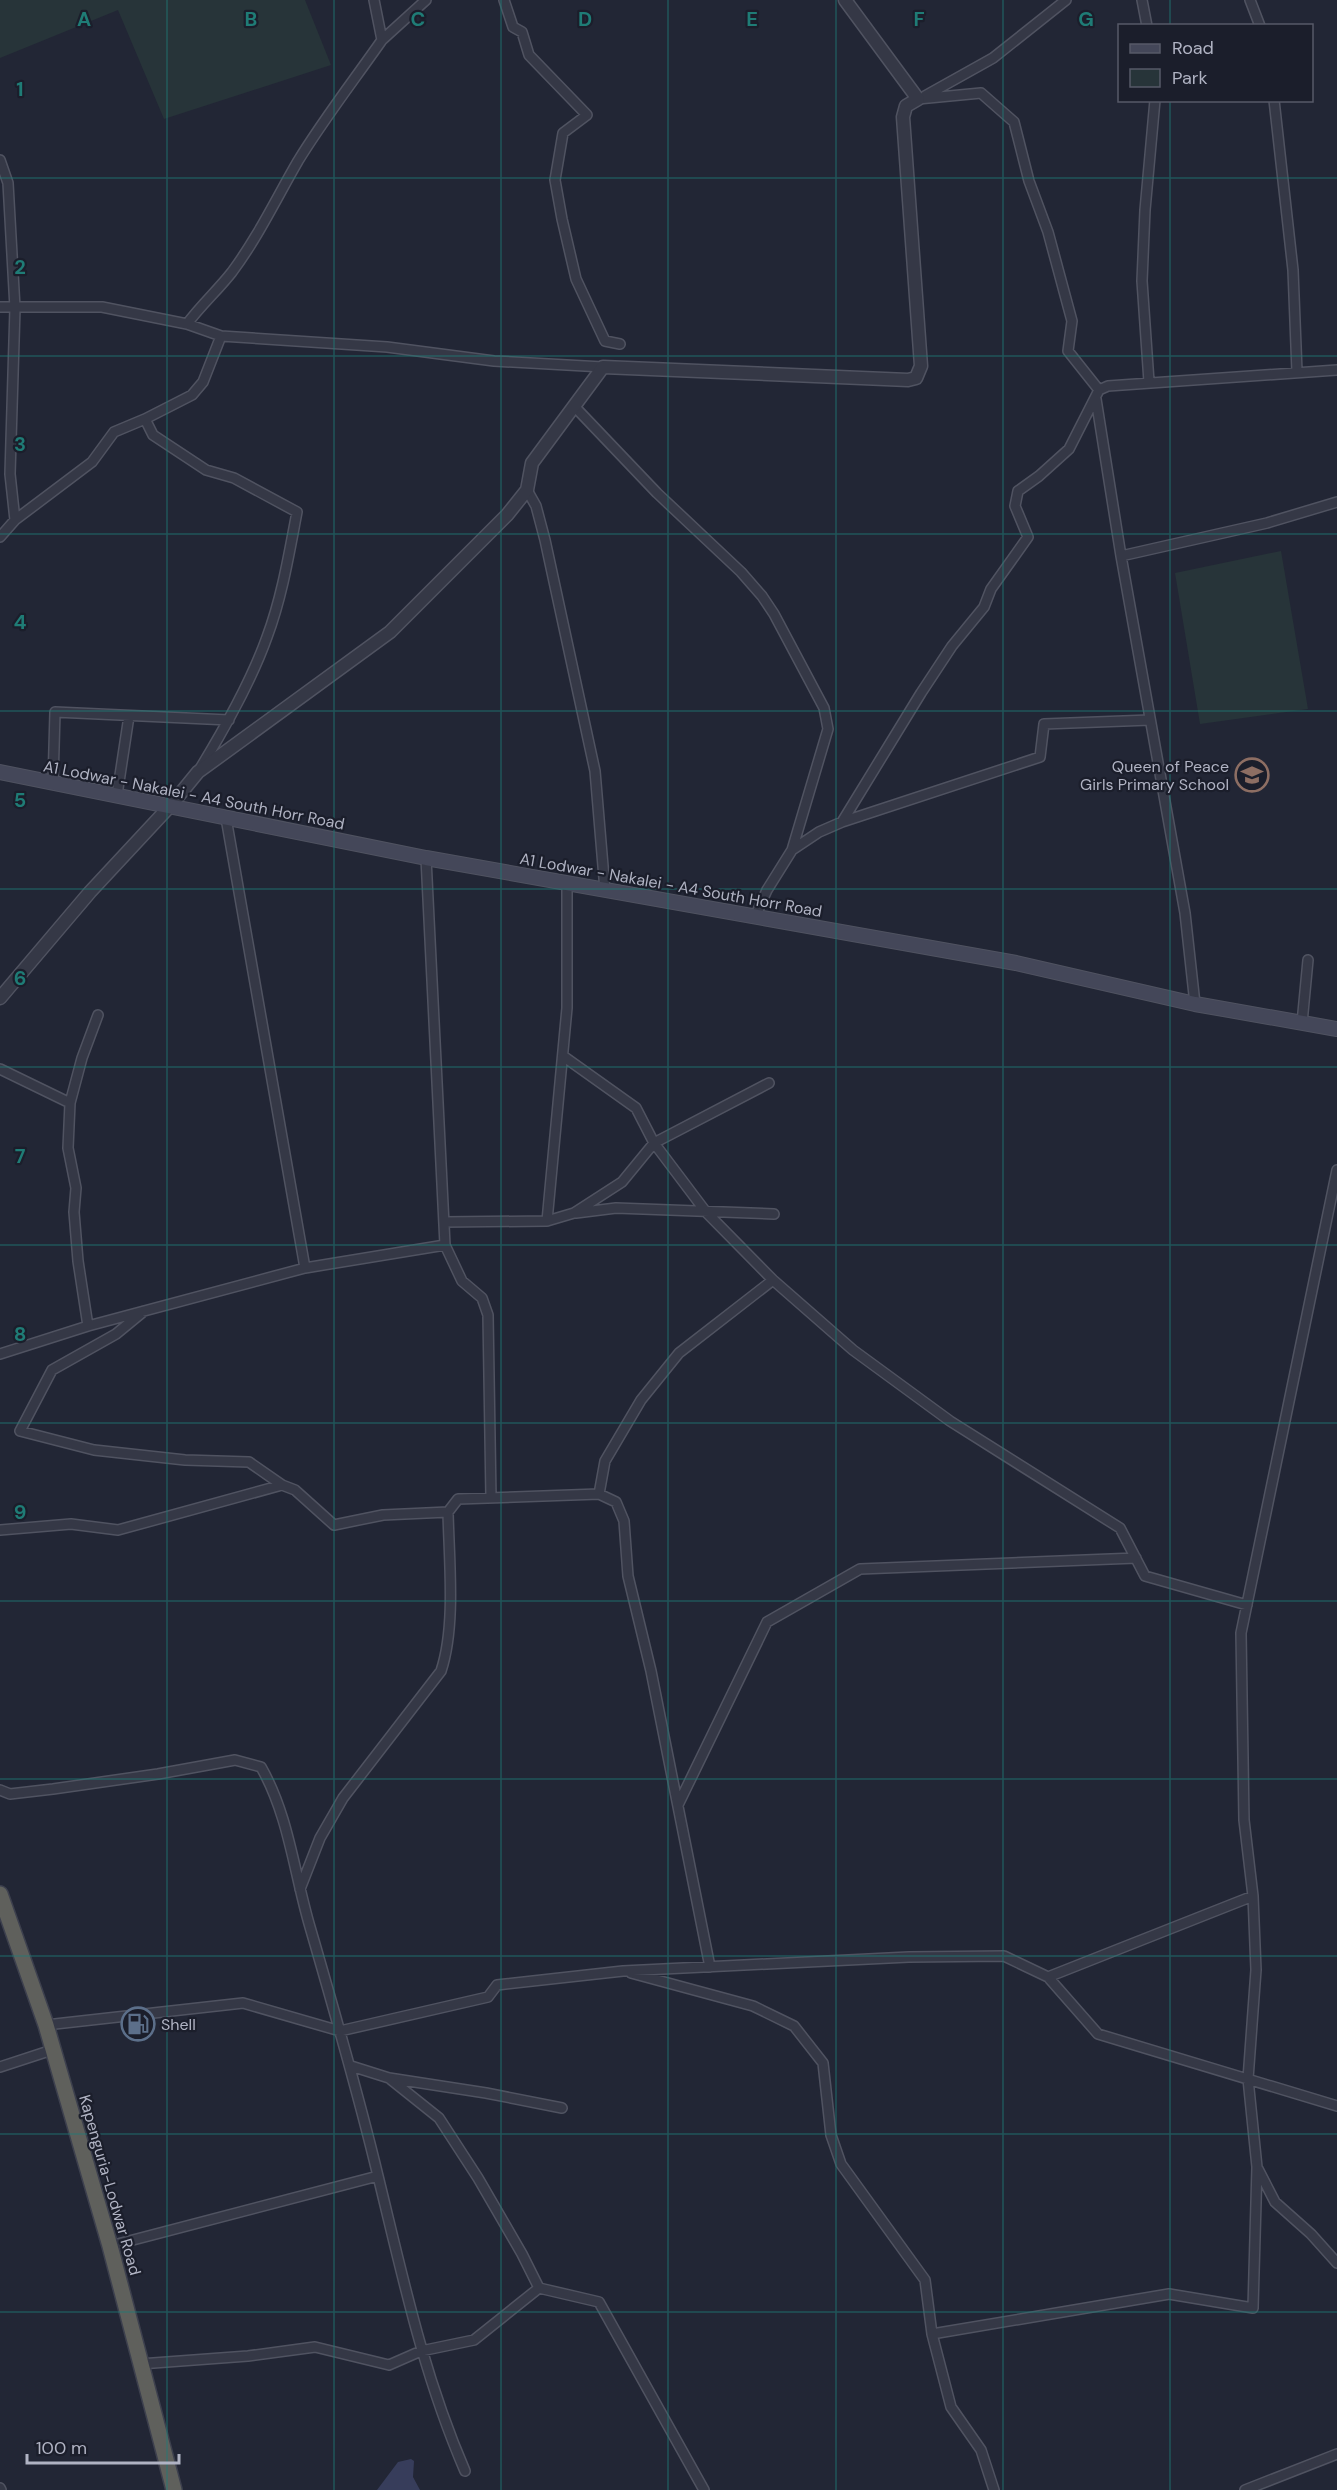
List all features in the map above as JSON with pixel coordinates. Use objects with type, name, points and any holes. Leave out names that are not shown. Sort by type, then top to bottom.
[{"type":"highway","name":"Kapenguria-Lodwar Road","points":[[0,1894],[5,1925],[46,2025],[110,2246],[174,2490]]},
{"type":"main road","name":"A1 Lodwar - Nakalei - A4 South Horr Road","points":[[0,772],[426,858],[1016,963],[1195,1004],[1337,1029]]},
{"type":"street","points":[[374,0],[382,40]]},
{"type":"street","points":[[187,324],[203,302],[231,273],[299,160],[382,40],[426,0]]},
{"type":"street","points":[[504,0],[513,27],[522,32],[529,55],[587,115],[563,133],[555,180],[576,279],[605,341],[620,344]]},
{"type":"street","points":[[845,0],[918,99]]},
{"type":"street","points":[[0,307],[102,307],[187,324],[221,336],[387,347],[494,361],[895,380],[916,378],[921,366],[903,117],[906,106],[993,58],[1066,0]]},
{"type":"street","points":[[1142,0],[1147,24]]},
{"type":"street","points":[[1250,0],[1259,24]]},
{"type":"street","points":[[918,99],[981,93],[1014,122],[1029,181],[1048,232],[1072,321],[1068,351],[1098,393],[1095,405],[1185,913],[1195,1004]]},
{"type":"street","points":[[1149,382],[1142,281],[1145,210],[1155,102]]},
{"type":"street","points":[[1274,102],[1293,270],[1296,372]]},
{"type":"street","points":[[0,160],[8,183],[15,308],[10,474],[15,520]]},
{"type":"street","points":[[0,537],[15,520],[92,462],[114,432],[192,395],[203,382],[221,336]]},
{"type":"street","points":[[198,772],[390,632],[507,515],[527,490],[532,463],[603,367]]},
{"type":"street","points":[[842,822],[921,693],[952,646],[984,607],[991,589],[1028,537],[1015,507],[1018,491],[1069,449],[1098,393],[1107,386],[1337,369]]},
{"type":"street","points":[[574,406],[657,493],[741,572],[762,596],[824,708],[828,729],[792,850],[767,890],[755,917]]},
{"type":"street","points":[[0,998],[90,892],[171,805],[198,772],[229,720],[267,637],[284,576],[297,512],[234,478],[206,470],[153,435],[145,419]]},
{"type":"street","points":[[527,490],[536,506],[545,540],[595,771],[605,890]]},
{"type":"street","points":[[1121,556],[1266,523],[1337,502]]},
{"type":"street","points":[[53,783],[55,712],[229,720]]},
{"type":"street","points":[[117,795],[129,716]]},
{"type":"street","points":[[792,850],[819,832],[842,822],[1040,757],[1044,724],[1150,720]]},
{"type":"street","points":[[226,818],[305,1268]]},
{"type":"street","points":[[426,858],[445,1245],[462,1281],[482,1298],[488,1315],[491,1498]]},
{"type":"street","points":[[547,1221],[567,1008],[567,883]]},
{"type":"street","points":[[1302,1023],[1308,960]]},
{"type":"street","points":[[88,1326],[78,1261],[74,1212],[76,1188],[68,1148],[70,1103],[82,1058],[98,1015]]},
{"type":"street","points":[[563,1056],[636,1108],[654,1143],[706,1212],[773,1280],[853,1350],[941,1415],[1120,1528],[1145,1576],[1247,1605]]},
{"type":"street","points":[[0,1069],[70,1103]]},
{"type":"street","points":[[574,1213],[622,1182],[654,1143],[769,1083]]},
{"type":"street","points":[[932,2334],[1169,2294],[1252,2307],[1257,2167],[1248,2079],[1256,1970],[1253,1896],[1244,1820],[1241,1633],[1337,1170]]},
{"type":"street","points":[[444,1222],[547,1221],[574,1213],[616,1208],[774,1214]]},
{"type":"street","points":[[0,1354],[88,1326],[305,1268],[445,1245]]},
{"type":"street","points":[[598,1494],[605,1461],[641,1400],[679,1353],[773,1280]]},
{"type":"street","points":[[144,1311],[116,1334],[52,1370],[20,1431],[94,1450],[185,1460],[249,1462],[282,1485],[295,1490],[334,1525],[383,1515],[448,1512]]},
{"type":"street","points":[[0,1530],[71,1524],[118,1530],[282,1485]]},
{"type":"street","points":[[300,1889],[320,1838],[343,1798],[441,1671],[446,1654],[448,1633],[448,1512],[458,1499],[598,1494],[616,1502],[624,1521],[628,1576],[651,1671],[710,1967]]},
{"type":"street","points":[[678,1805],[767,1622],[860,1569],[1136,1558]]},
{"type":"street","points":[[0,1790],[9,1794],[31,1792],[158,1774],[235,1760],[261,1767],[275,1792],[300,1889],[351,2066],[422,2351],[442,2418],[465,2471]]},
{"type":"street","points":[[1048,1977],[1253,1896]]},
{"type":"street","points":[[46,2025],[243,2002],[340,2031],[488,1997],[497,1986],[623,1971],[909,1957],[1004,1956],[1048,1977],[1098,2034],[1337,2106]]},
{"type":"street","points":[[623,1971],[753,2006],[794,2026],[823,2063],[831,2135],[841,2164],[925,2280],[932,2334],[951,2407],[981,2450],[994,2490]]},
{"type":"street","points":[[0,2067],[52,2050]]},
{"type":"street","points":[[351,2066],[389,2078],[562,2108]]},
{"type":"street","points":[[389,2078],[439,2118],[478,2178],[539,2288]]},
{"type":"street","points":[[1257,2167],[1275,2202],[1311,2234],[1337,2263]]},
{"type":"street","points":[[110,2246],[378,2176]]},
{"type":"street","points":[[140,2364],[248,2356],[315,2347],[389,2365],[422,2351],[474,2340],[539,2288]]},
{"type":"street","points":[[539,2288],[599,2302],[704,2490]]},
{"type":"street","points":[[1245,2490],[1337,2454]]},
{"type":"green space","points":[[0,0],[305,0],[331,65],[164,119],[118,10],[0,58]]},
{"type":"green space","points":[[1281,551],[1308,709],[1200,724],[1175,573]]},
{"type":"water","points":[[411,2459],[414,2461],[413,2477],[420,2490],[377,2490],[398,2462]]},
{"type":"place","name":"Queen of Peace Girls Primary School","points":[[1252,775]]},
{"type":"place","name":"Shell","points":[[138,2024]]}]
